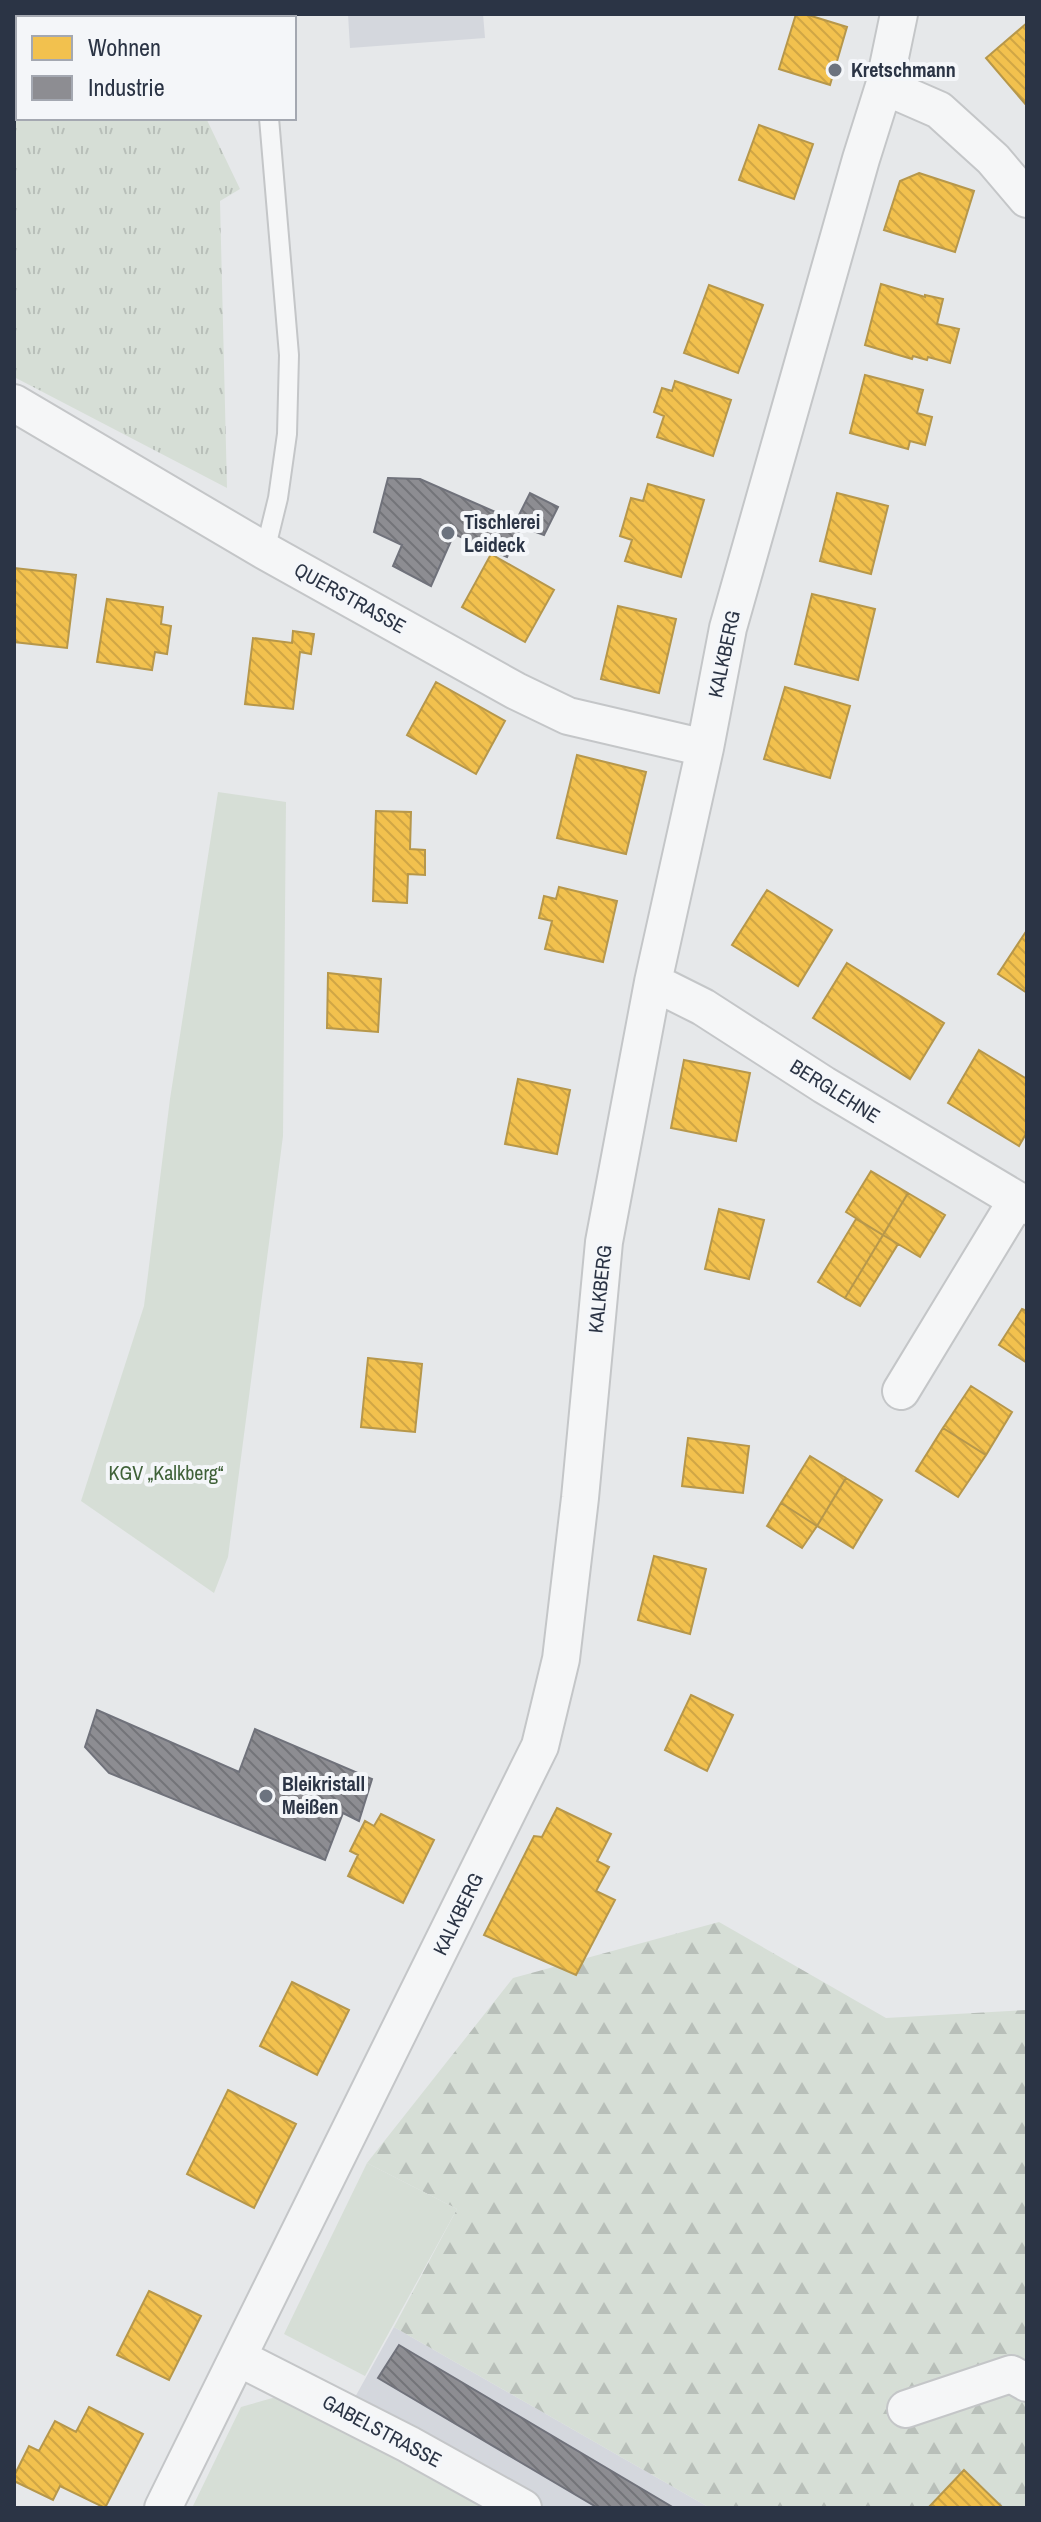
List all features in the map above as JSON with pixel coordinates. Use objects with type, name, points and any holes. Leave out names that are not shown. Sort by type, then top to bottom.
[{"type":"street","name":"KALKBERG","points":[[163,2508],[540,1746],[561,1659],[604,1242],[653,982],[728,628],[884,86],[899,14]]},
{"type":"street","points":[[884,86],[939,110],[993,159],[1027,199]]},
{"type":"street","name":"QUERSTRASSE","points":[[14,403],[265,551],[516,691],[568,716],[705,748]]},
{"type":"street","name":"BERGLEHNE","points":[[653,982],[703,1007],[824,1085],[1022,1203],[901,1391]]},
{"type":"street","name":"GABELSTRASSE","points":[[239,2358],[408,2444],[523,2508]]},
{"type":"street","points":[[906,2409],[1011,2374],[1027,2383]]},
{"type":"lane","points":[[265,551],[278,498],[287,434],[289,355],[269,120]]},
{"type":"shaded area","points":[[348,14],[483,14],[485,38],[350,48]]},
{"type":"shaded area","points":[[394,2327],[710,2508],[494,2508],[339,2426]]},
{"type":"green space","points":[[14,14],[156,14],[16,16],[16,120],[207,120],[240,189],[220,201],[227,488],[14,377]]},
{"type":"green space","name":"KGV „Kalkberg“","points":[[218,792],[286,802],[283,1136],[228,1557],[214,1593],[81,1501],[144,1306],[170,1099]]},
{"type":"green space","points":[[719,1922],[886,2018],[1027,2010],[1027,2508],[710,2508],[394,2327],[457,2209],[367,2163],[513,1978]]},
{"type":"green space","points":[[367,2163],[457,2209],[365,2376],[284,2334]]},
{"type":"green space","points":[[283,2395],[494,2508],[192,2508],[241,2407]]},
{"type":"building: Wohnen","points":[[796,14],[847,27],[830,85],[779,69]]},
{"type":"building: Wohnen","points":[[1027,23],[1027,106],[986,58]]},
{"type":"building: Wohnen","points":[[759,125],[813,144],[794,199],[739,180]]},
{"type":"building: Wohnen","points":[[919,173],[974,191],[955,252],[884,230],[900,181]]},
{"type":"building: Wohnen","points":[[881,284],[943,299],[937,324],[959,329],[950,363],[928,357],[927,360],[913,356],[912,359],[865,345]]},
{"type":"building: Wohnen","points":[[709,285],[763,305],[738,373],[684,353]]},
{"type":"building: Wohnen","points":[[865,375],[923,390],[917,413],[932,417],[925,445],[910,441],[908,449],[850,433]]},
{"type":"building: Wohnen","points":[[675,381],[731,400],[713,456],[657,437],[664,416],[654,412],[662,388],[672,391]]},
{"type":"building: Wohnen","points":[[648,484],[704,500],[681,577],[625,561],[632,540],[620,536],[631,498],[643,501]]},
{"type":"building: Wohnen","points":[[837,493],[888,506],[871,574],[820,561]]},
{"type":"building: Wohnen","points":[[491,554],[554,590],[525,642],[462,607]]},
{"type":"building: Wohnen","points":[[14,568],[76,575],[67,648],[14,642]]},
{"type":"building: Wohnen","points":[[812,594],[875,609],[858,680],[795,664]]},
{"type":"building: Wohnen","points":[[107,599],[163,607],[161,624],[171,626],[167,654],[155,652],[152,670],[97,662]]},
{"type":"building: Wohnen","points":[[618,606],[676,619],[659,693],[601,679]]},
{"type":"building: Wohnen","points":[[293,631],[314,634],[311,654],[300,652],[293,709],[245,704],[253,638],[292,643]]},
{"type":"building: Wohnen","points":[[436,682],[505,721],[476,774],[407,735]]},
{"type":"building: Wohnen","points":[[785,687],[850,706],[830,778],[764,759]]},
{"type":"building: Wohnen","points":[[577,755],[646,772],[626,854],[557,838]]},
{"type":"building: Wohnen","points":[[376,811],[411,812],[410,849],[425,850],[425,875],[408,874],[407,903],[373,901]]},
{"type":"building: Wohnen","points":[[559,887],[617,901],[603,962],[545,949],[552,921],[539,918],[544,896],[556,899]]},
{"type":"building: Wohnen","points":[[767,890],[832,930],[798,986],[732,945]]},
{"type":"building: Wohnen","points":[[1027,930],[1027,993],[998,974]]},
{"type":"building: Wohnen","points":[[847,963],[944,1023],[910,1079],[813,1018]]},
{"type":"building: Wohnen","points":[[328,973],[381,979],[378,1032],[327,1028]]},
{"type":"building: Wohnen","points":[[979,1050],[1027,1079],[1027,1132],[1019,1146],[948,1103]]},
{"type":"building: Wohnen","points":[[684,1060],[750,1073],[736,1141],[671,1128]]},
{"type":"building: Wohnen","points":[[518,1079],[570,1090],[557,1154],[505,1144]]},
{"type":"building: Wohnen","points":[[871,1171],[908,1193],[883,1235],[846,1212]]},
{"type":"building: Wohnen","points":[[908,1193],[945,1215],[920,1257],[883,1235]]},
{"type":"building: Wohnen","points":[[719,1209],[764,1220],[749,1279],[705,1269]]},
{"type":"building: Wohnen","points":[[856,1219],[883,1235],[845,1298],[818,1282]]},
{"type":"building: Wohnen","points":[[883,1235],[898,1244],[860,1306],[845,1298]]},
{"type":"building: Wohnen","points":[[1022,1309],[1027,1311],[1027,1363],[999,1345]]},
{"type":"building: Wohnen","points":[[368,1358],[422,1364],[415,1432],[361,1427]]},
{"type":"building: Wohnen","points":[[971,1386],[1012,1412],[986,1455],[943,1428]]},
{"type":"building: Wohnen","points":[[943,1428],[986,1455],[958,1497],[916,1471]]},
{"type":"building: Wohnen","points":[[688,1438],[749,1446],[743,1493],[682,1486]]},
{"type":"building: Wohnen","points":[[810,1456],[846,1478],[817,1526],[781,1503]]},
{"type":"building: Wohnen","points":[[846,1478],[882,1500],[853,1548],[817,1526]]},
{"type":"building: Wohnen","points":[[781,1503],[817,1526],[802,1548],[767,1526]]},
{"type":"building: Wohnen","points":[[654,1556],[706,1569],[690,1634],[638,1620]]},
{"type":"building: Wohnen","points":[[691,1695],[733,1715],[707,1771],[665,1750]]},
{"type":"building: Wohnen","points":[[557,1808],[611,1834],[597,1861],[609,1867],[596,1891],[615,1900],[576,1975],[484,1935],[534,1836],[542,1837]]},
{"type":"building: Wohnen","points":[[381,1814],[434,1840],[403,1903],[348,1876],[358,1855],[350,1851],[365,1821],[374,1826]]},
{"type":"building: Wohnen","points":[[292,1982],[349,2010],[317,2075],[260,2046]]},
{"type":"building: Wohnen","points":[[228,2090],[296,2124],[254,2208],[187,2174]]},
{"type":"building: Wohnen","points":[[149,2291],[201,2316],[169,2380],[117,2355]]},
{"type":"building: Wohnen","points":[[89,2407],[143,2434],[105,2508],[60,2486],[53,2500],[14,2481],[29,2446],[39,2451],[55,2421],[76,2432]]},
{"type":"building: Wohnen","points":[[964,2470],[1003,2508],[928,2508]]},
{"type":"building: Industrie","name":"Tischlerei Leideck","points":[[388,478],[420,479],[516,521],[530,493],[558,507],[544,535],[522,527],[507,557],[454,534],[431,586],[393,566],[402,545],[374,532]]},
{"type":"building: Industrie","name":"Bleikristall Meißen","points":[[97,1710],[239,1772],[255,1729],[372,1779],[359,1821],[343,1813],[325,1860],[109,1773],[85,1747]]},
{"type":"building: Industrie","points":[[399,2345],[674,2508],[598,2508],[378,2378]]},
{"type":"place","name":"Kretschmann","points":[[835,70]]},
{"type":"place","name":"Tischlerei Leideck","points":[[448,533]]},
{"type":"place","name":"Bleikristall Meißen","points":[[266,1796]]}]
